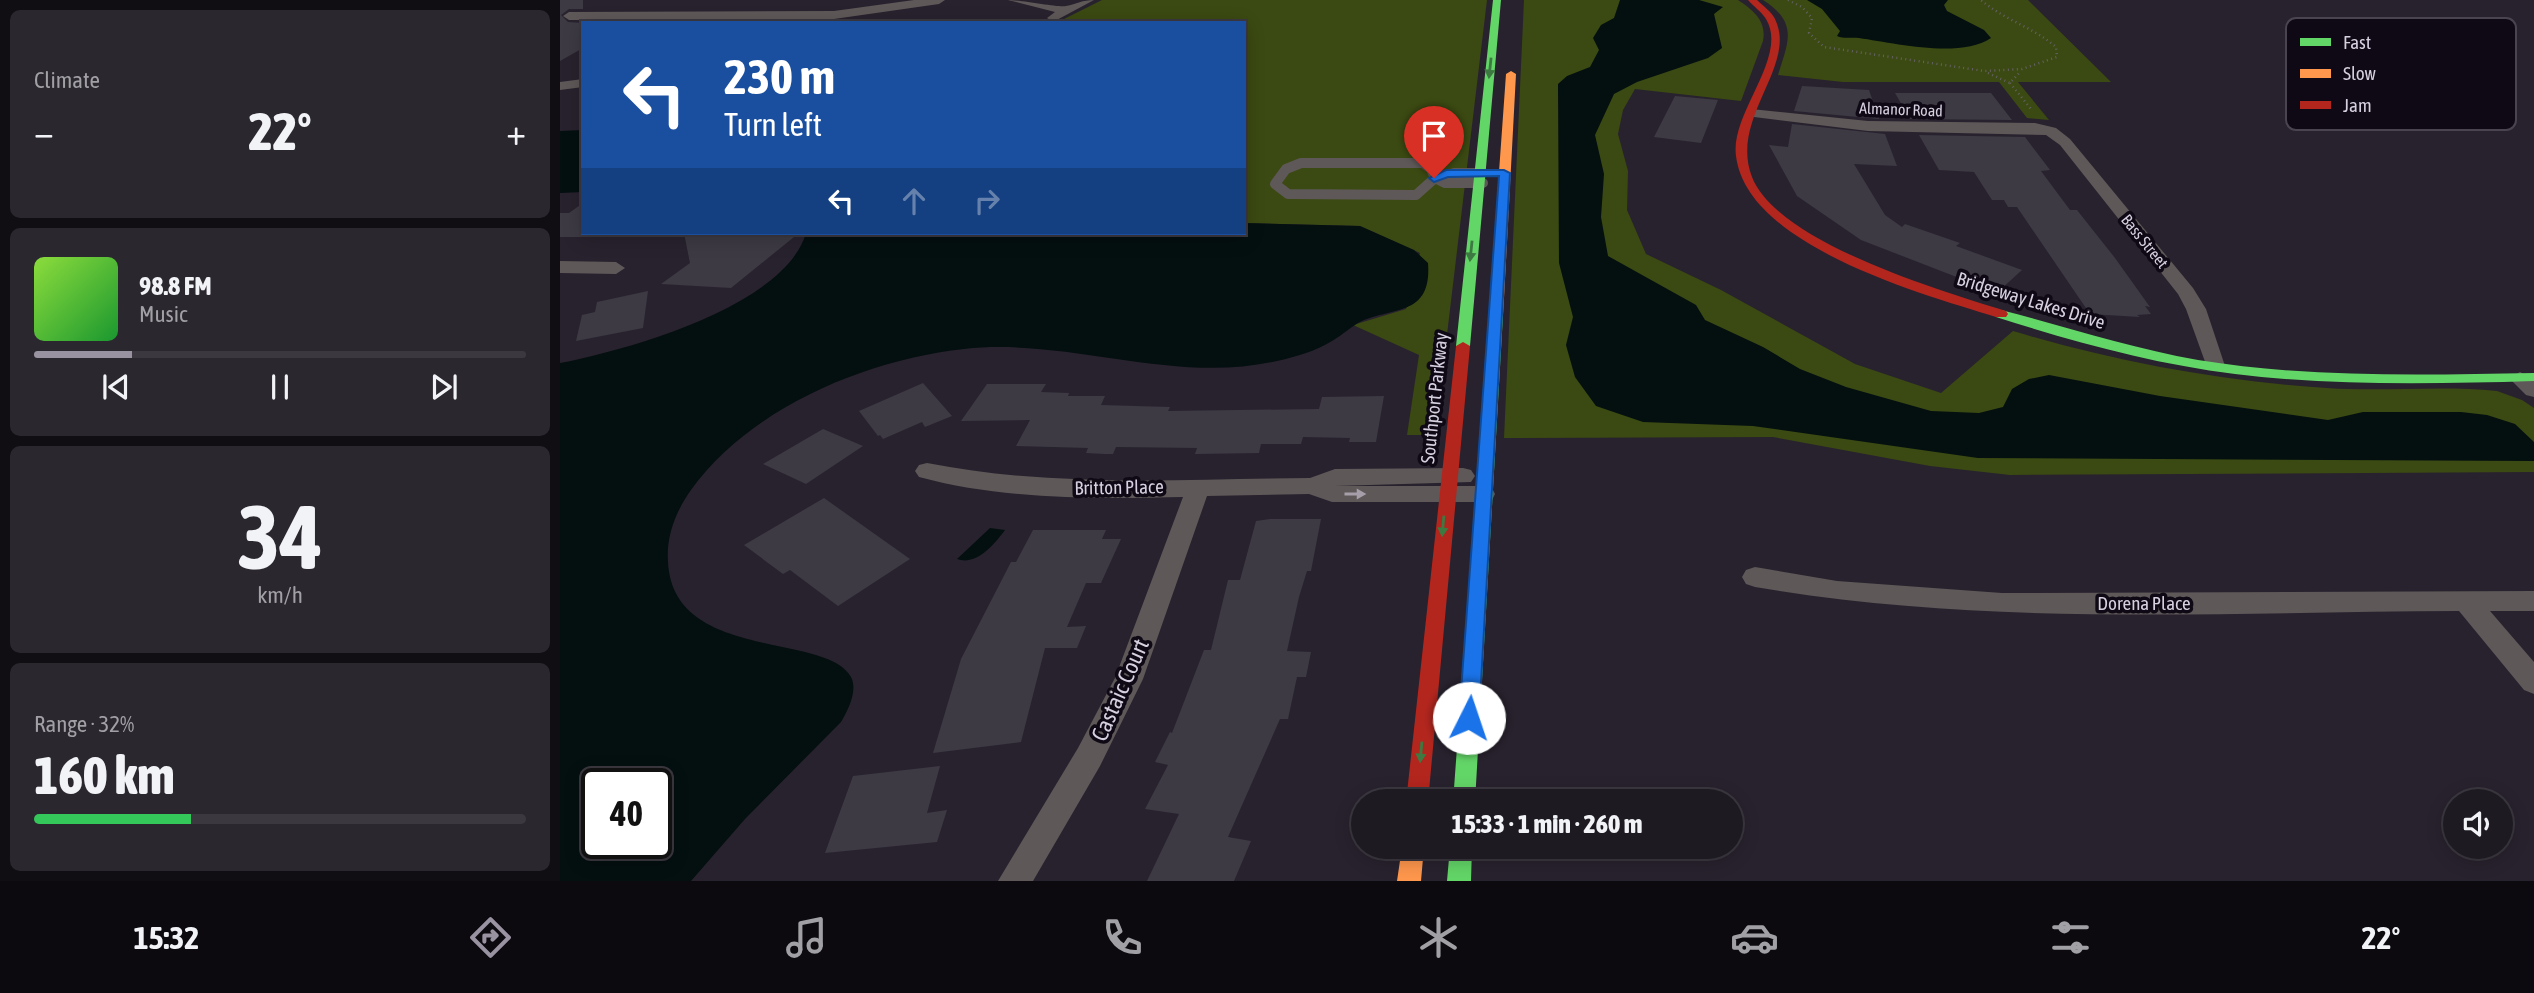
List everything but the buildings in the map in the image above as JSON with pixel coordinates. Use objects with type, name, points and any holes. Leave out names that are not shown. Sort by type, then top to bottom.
[{"type":"street","points":[[564,18],[834,15],[939,0]]},
{"type":"street","points":[[1014,0],[1065,10]]},
{"type":"street","points":[[1047,21],[1088,0]]},
{"type":"street","name":"Southport Parkway","points":[[1418,789],[1446,485],[1497,0]]},
{"type":"street","name":"Bridgeway Lakes Drive","points":[[1752,0],[1766,9],[1779,32],[1779,42],[1751,113],[1740,151],[1748,180],[1777,216],[1836,253],[1990,313],[2054,333],[2144,354],[2216,366],[2307,376],[2530,382]]},
{"type":"street","points":[[564,18],[592,4]]},
{"type":"street","points":[[1465,789],[1512,53]]},
{"type":"street","points":[[560,86],[581,83]]},
{"type":"street","name":"Almanor Road","points":[[1751,113],[1879,127],[2020,127],[2050,131]]},
{"type":"street","name":"Bass Street","points":[[2050,131],[2065,142],[2186,292],[2196,309],[2216,366]]},
{"type":"street","points":[[560,267],[616,268]]},
{"type":"street","name":"Britton Place","points":[[927,471],[974,482],[1032,488],[1312,486],[1332,494],[1446,485],[1484,485]]},
{"type":"street","name":"Castaic Court","points":[[1015,881],[1089,757],[1129,679],[1199,486]]},
{"type":"street","name":"Dorena Place","points":[[1755,577],[1862,593],[2002,603],[2534,601]]},
{"type":"street","points":[[2466,601],[2534,682]]},
{"type":"street","points":[[1409,881],[1412,859]]},
{"type":"street","points":[[1459,881],[1460,859]]},
{"type":"lane","points":[[1301,163],[1423,163],[1432,169],[1434,178],[1429,188],[1416,195],[1288,194],[1275,184],[1286,169],[1301,163]]},
{"type":"lane","points":[[1434,178],[1445,183],[1478,178],[1504,178]]},
{"type":"path","points":[[1788,0],[1802,7],[1812,18],[1809,33],[1824,47],[1984,71],[2022,70],[2044,65],[2057,57],[2056,47],[2036,30],[1995,11],[1981,0]]},
{"type":"path","points":[[1984,71],[2010,83],[2022,70]]},
{"type":"green space","points":[[1102,0],[1487,0],[1435,435],[1407,435],[1419,355],[1353,325],[1406,309],[1420,253],[1360,226],[1246,223],[1246,21],[1060,21]]},
{"type":"green space","points":[[1524,0],[1738,0],[1754,12],[1763,28],[1763,41],[1741,101],[1635,89],[1623,110],[1618,134],[1628,171],[1627,210],[1646,254],[1721,290],[1855,364],[1941,393],[2013,331],[2129,361],[2287,385],[2348,389],[2497,391],[2522,400],[2534,408],[2534,472],[2010,475],[1930,466],[1773,437],[1504,438]]},
{"type":"green space","points":[[1763,0],[2028,0],[2111,82],[2018,82],[2049,120],[2027,118],[1999,82],[1843,82],[1778,75],[1788,34],[1782,17]]},
{"type":"shaded area","points":[[1620,0],[1699,0],[1723,7],[1714,14],[1722,48],[1708,58],[1637,82],[1614,94],[1595,135],[1604,174],[1601,217],[1608,256],[1696,305],[1705,320],[1763,347],[1800,369],[1846,387],[1931,411],[1979,413],[2003,407],[2012,389],[2029,379],[2049,375],[2160,396],[2328,420],[2363,412],[2461,412],[2487,415],[2515,424],[2534,442],[2534,461],[1978,458],[1753,426],[1643,422],[1596,406],[1575,377],[1566,345],[1573,317],[1559,263],[1558,84],[1567,76],[1590,67],[1599,50],[1593,38],[1601,25],[1614,18]]},
{"type":"shaded area","points":[[1807,0],[1948,0],[1944,5],[1947,11],[1984,30],[1991,38],[1962,48],[1945,49],[1840,37],[1837,36],[1840,31],[1822,9]]},
{"type":"shaded area","points":[[581,130],[581,192],[560,193],[560,131]]},
{"type":"shaded area","points":[[1246,223],[1360,226],[1414,250],[1428,263],[1428,280],[1417,301],[1408,307],[1362,321],[1336,339],[1298,356],[1238,367],[1199,368],[1042,349],[964,349],[888,364],[850,377],[813,392],[745,434],[716,461],[691,490],[673,524],[668,562],[676,594],[695,616],[722,630],[813,654],[836,663],[853,682],[849,706],[841,722],[745,819],[691,881],[560,881],[560,363],[662,335],[737,303],[768,282],[792,259],[805,235],[1246,235]]},
{"type":"shaded area","points":[[990,528],[1005,530],[990,548],[978,557],[971,560],[957,559]]},
{"type":"traffic: fast","points":[[1463,346],[1497,0]]},
{"type":"traffic: fast","points":[[1465,789],[1497,298]]},
{"type":"traffic: fast","points":[[2001,314],[2132,351],[2233,369],[2367,379],[2534,377]]},
{"type":"traffic: fast","points":[[1459,881],[1460,859]]},
{"type":"traffic: slow","points":[[1497,298],[1511,74]]},
{"type":"traffic: slow","points":[[1409,881],[1412,859]]},
{"type":"traffic: jam","points":[[1752,0],[1771,18],[1776,38],[1772,59],[1744,129],[1741,154],[1747,179],[1765,204],[1791,227],[1860,264],[1898,280],[2001,314]]},
{"type":"traffic: jam","points":[[1418,789],[1463,346]]},
{"type":"route","points":[[1434,178],[1446,173],[1504,173],[1469,718]]}]
